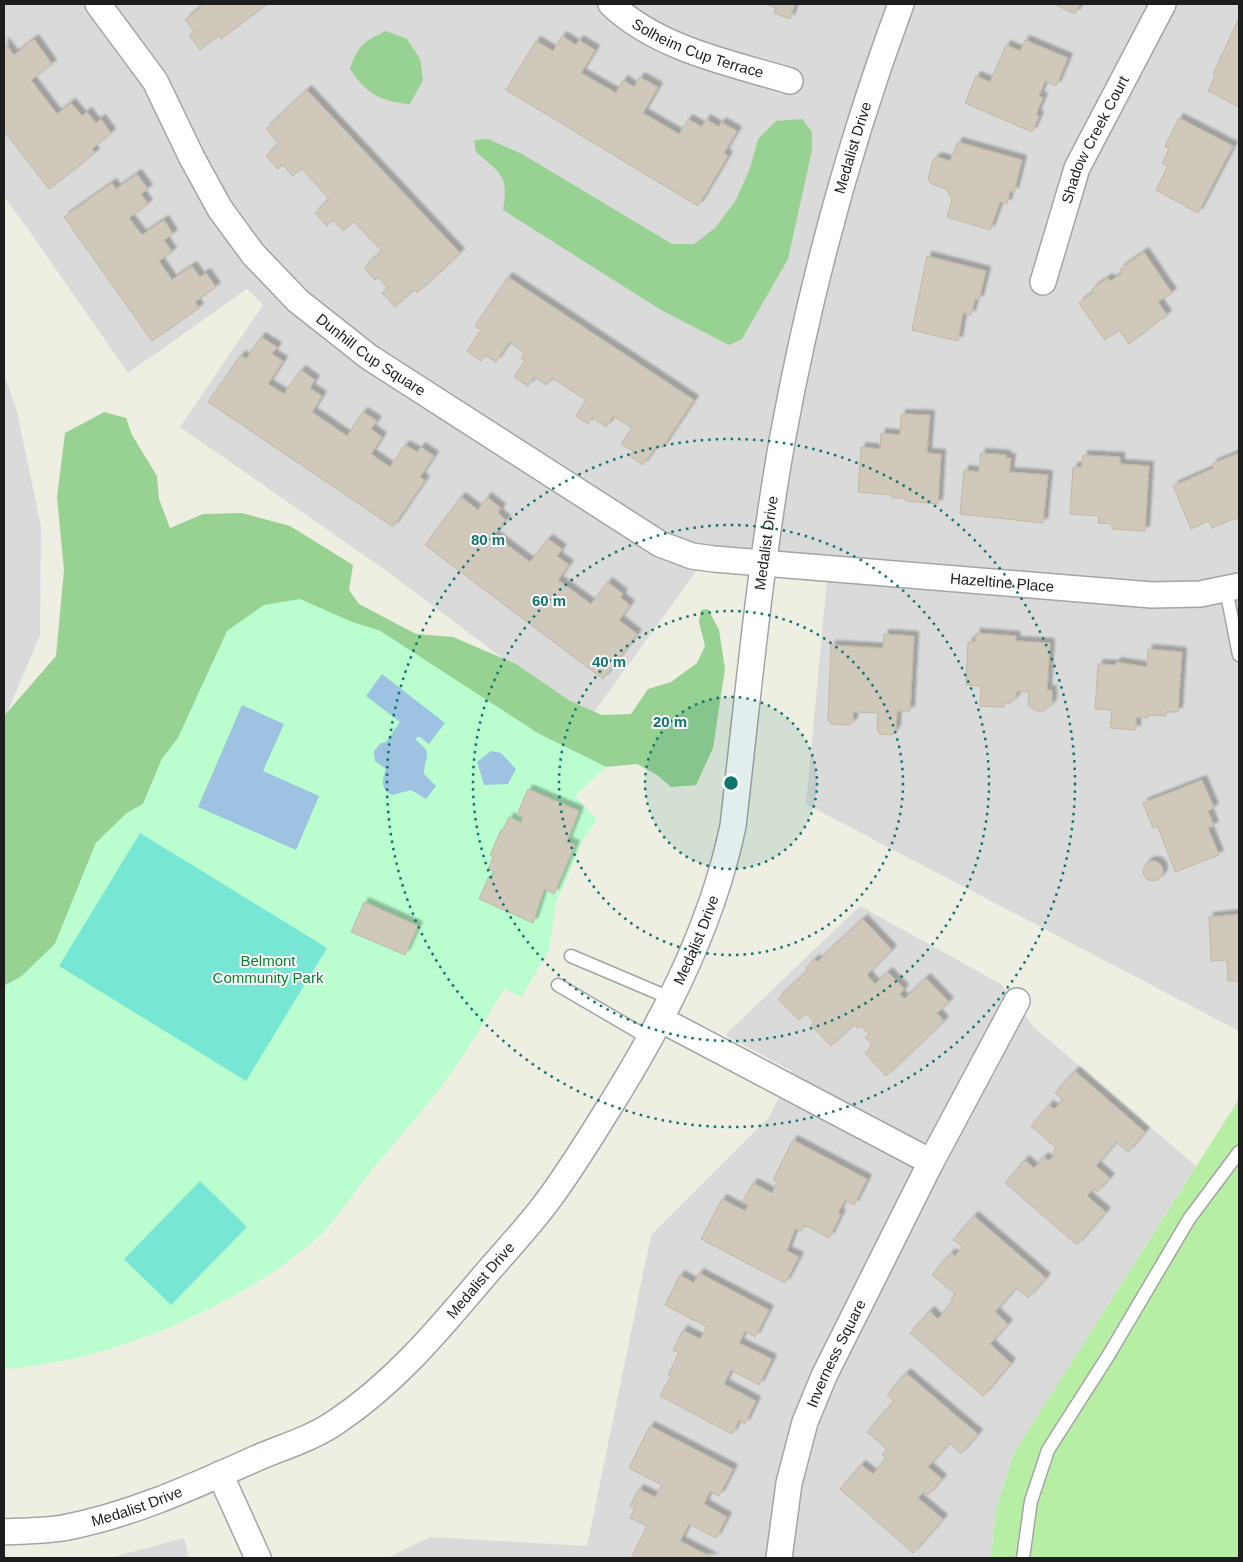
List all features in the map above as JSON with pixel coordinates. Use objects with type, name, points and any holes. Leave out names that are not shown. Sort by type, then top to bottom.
[{"type":"street","name":"Dunhill Cup Square","points":[[98,4],[155,81],[192,158],[220,209],[253,254],[298,301],[369,356],[660,544],[692,556],[765,562]]},
{"type":"street","name":"Solheim Cup Terrace","points":[[611,4],[655,34],[693,51],[790,82]]},
{"type":"street","name":"Medalist Drive","points":[[4,1532],[61,1528],[111,1517],[156,1502],[334,1424],[373,1395],[419,1353],[542,1208],[568,1172],[618,1094],[660,1018],[708,914],[725,862],[733,826],[765,562],[783,437],[807,318],[839,190],[877,69],[901,4]]},
{"type":"street","name":"Shadow Creek Court","points":[[1043,282],[1077,168],[1164,4]]},
{"type":"street","name":"Hazeltine Place","points":[[765,562],[819,569],[1152,595],[1200,594],[1233,587]]},
{"type":"street","name":"Inverness Square","points":[[779,1558],[789,1483],[805,1422],[824,1376],[931,1162],[1016,1000]]},
{"type":"street","points":[[660,1018],[931,1162]]},
{"type":"street","points":[[220,1474],[258,1558]]},
{"type":"lane","points":[[1233,587],[1239,655]]},
{"type":"lane","points":[[571,956],[660,1018]]},
{"type":"lane","points":[[558,985],[660,1018]]},
{"type":"lane","points":[[1023,1558],[1030,1501],[1048,1450],[1108,1356],[1189,1219],[1239,1152]]},
{"type":"shaded area","points":[[4,4],[1239,4],[1239,1031],[806,804],[827,580],[697,570],[587,722],[388,572],[180,427],[263,305],[247,289],[128,373],[4,197]]},
{"type":"shaded area","points":[[4,374],[17,412],[41,526],[40,635],[4,720]]},
{"type":"shaded area","points":[[382,674],[445,723],[429,744],[420,737],[417,737],[416,740],[427,752],[424,774],[436,786],[426,799],[411,790],[392,795],[385,790],[383,780],[386,769],[375,761],[374,751],[381,743],[386,742],[400,722],[366,696]]},
{"type":"shaded area","points":[[242,705],[284,724],[263,771],[319,796],[296,850],[198,807]]},
{"type":"shaded area","points":[[491,751],[501,753],[516,769],[508,784],[484,785],[477,762]]},
{"type":"shaded area","points":[[860,906],[1001,984],[1034,1027],[1196,1166],[1014,1453],[996,1509],[991,1558],[387,1558],[430,1537],[587,1546],[651,1235],[769,1117],[792,1071],[725,1035]]},
{"type":"shaded area","points":[[184,1538],[189,1558],[109,1558]]},
{"type":"green space","points":[[386,31],[407,39],[420,59],[423,80],[410,104],[390,101],[375,95],[362,84],[350,69],[359,49],[367,41]]},
{"type":"green space","points":[[802,119],[812,132],[812,150],[788,259],[742,339],[729,345],[661,310],[503,210],[505,198],[504,182],[497,171],[476,152],[474,140],[488,139],[522,154],[672,244],[694,244],[715,228],[736,200],[750,168],[758,139],[776,121]]},
{"type":"green space","points":[[104,412],[126,418],[132,435],[157,476],[159,499],[170,528],[203,514],[242,513],[290,526],[353,565],[349,590],[359,604],[416,634],[453,637],[516,664],[570,701],[602,715],[631,714],[648,689],[671,682],[697,663],[705,646],[699,622],[701,610],[708,609],[719,630],[725,669],[713,748],[696,785],[671,787],[657,775],[637,764],[606,767],[539,734],[380,631],[352,622],[198,697],[178,738],[162,759],[143,804],[127,813],[96,843],[55,944],[22,976],[4,986],[4,716],[56,656],[64,570],[57,497],[65,433]]},
{"type":"green space","name":"Belmont Community Park","points":[[300,599],[352,622],[380,631],[539,734],[606,767],[575,796],[597,820],[584,838],[556,903],[549,950],[521,998],[505,988],[452,1072],[366,1177],[328,1227],[314,1241],[247,1288],[168,1328],[127,1344],[85,1356],[44,1365],[4,1369],[4,986],[22,976],[55,944],[96,843],[127,813],[143,804],[162,759],[178,738],[227,631],[264,605]]},
{"type":"green space","points":[[140,833],[327,948],[246,1081],[59,966]]},
{"type":"green space","points":[[1239,1099],[1239,1558],[991,1558],[996,1509],[1014,1453]]},
{"type":"green space","points":[[200,1181],[247,1227],[171,1305],[124,1259]]},
{"type":"building","points":[[199,4],[267,4],[221,39],[219,35],[200,50],[189,35],[194,31],[185,20],[201,7]]},
{"type":"building","points":[[766,4],[795,4],[790,19],[774,13],[776,8]]},
{"type":"building","points":[[1054,4],[1080,4],[1075,14]]},
{"type":"building","points":[[1239,18],[1239,107],[1208,91],[1215,76],[1213,74]]},
{"type":"building","points":[[562,36],[576,45],[579,40],[595,50],[581,73],[616,93],[623,80],[634,87],[640,77],[658,87],[643,113],[679,134],[688,119],[702,127],[706,119],[719,127],[721,122],[737,131],[724,153],[728,156],[698,206],[506,90],[536,41],[553,51]]},
{"type":"building","points":[[34,39],[52,64],[31,80],[57,114],[71,103],[82,116],[87,112],[96,123],[101,119],[111,133],[92,149],[95,153],[49,189],[4,131],[4,42],[14,55]]},
{"type":"building","points":[[1025,40],[1068,58],[1056,86],[1045,81],[1039,96],[1043,98],[1036,114],[1039,116],[1032,132],[965,103],[976,76],[990,82],[1006,45],[1020,51]]},
{"type":"building","points":[[307,90],[460,253],[417,293],[414,289],[395,307],[382,293],[388,288],[378,277],[375,280],[364,268],[382,251],[353,221],[343,231],[333,220],[327,226],[315,213],[329,199],[301,168],[293,176],[283,165],[278,169],[266,156],[279,144],[266,129]]},
{"type":"building","points":[[1179,118],[1233,146],[1198,213],[1156,190],[1168,166],[1162,163],[1169,149],[1165,146]]},
{"type":"building","points":[[958,142],[1022,160],[1014,192],[1010,191],[1007,204],[1000,202],[990,230],[947,217],[952,199],[946,189],[932,184],[928,179],[933,160],[938,157],[950,161]]},
{"type":"building","points":[[137,174],[148,189],[141,194],[148,204],[129,218],[142,235],[164,220],[173,234],[164,240],[172,252],[159,261],[172,280],[192,266],[200,277],[206,273],[216,287],[195,302],[199,308],[152,341],[64,217],[112,183],[116,189]]},
{"type":"building","points":[[1144,252],[1172,293],[1158,302],[1167,315],[1129,344],[1119,330],[1105,340],[1079,303],[1094,292],[1092,289],[1108,278],[1111,281],[1122,273],[1120,269]]},
{"type":"building","points":[[927,256],[986,271],[979,300],[975,299],[971,315],[963,313],[958,341],[912,330]]},
{"type":"building","points":[[508,277],[694,400],[662,448],[657,445],[643,465],[630,456],[633,451],[621,444],[632,428],[613,416],[606,427],[592,417],[588,424],[576,416],[586,400],[552,378],[547,385],[534,377],[528,386],[514,377],[525,361],[521,358],[524,353],[509,342],[496,362],[485,355],[481,361],[467,351],[481,330],[475,326]]},
{"type":"building","points":[[261,337],[277,347],[272,354],[283,361],[268,384],[284,394],[301,370],[315,380],[310,388],[322,396],[312,412],[347,436],[363,412],[377,421],[371,429],[382,437],[371,454],[390,467],[405,445],[417,452],[421,447],[434,456],[420,477],[425,480],[393,527],[208,402],[241,355],[246,359]]},
{"type":"building","points":[[901,414],[930,415],[927,453],[941,454],[938,504],[906,501],[905,498],[892,498],[892,495],[858,492],[861,447],[880,449],[881,433],[900,435]]},
{"type":"building","points":[[981,453],[1006,455],[1006,458],[1011,458],[1009,472],[1048,475],[1043,523],[960,514],[964,470],[979,472]]},
{"type":"building","points":[[1239,453],[1239,521],[1236,518],[1212,528],[1209,521],[1191,529],[1173,486],[1214,468],[1212,464]]},
{"type":"building","points":[[1083,455],[1120,457],[1120,464],[1149,466],[1145,531],[1112,529],[1112,524],[1098,523],[1099,516],[1070,514],[1073,467],[1082,467]]},
{"type":"building","points":[[461,497],[478,510],[487,497],[501,508],[498,513],[506,520],[494,535],[530,562],[548,539],[562,549],[557,556],[569,565],[558,580],[591,604],[608,582],[623,594],[620,597],[630,605],[619,620],[637,634],[603,679],[425,545]]},
{"type":"building","points":[[976,633],[1016,636],[1015,641],[1050,643],[1047,690],[1052,690],[1052,704],[1044,711],[1036,711],[1028,705],[1029,692],[1017,691],[1016,697],[1011,703],[1004,703],[1004,707],[980,706],[981,686],[966,685],[968,642],[975,642]]},
{"type":"building","points":[[884,634],[914,636],[910,711],[897,711],[896,729],[892,735],[880,734],[877,729],[878,713],[853,712],[853,722],[849,725],[831,724],[828,720],[831,645],[883,648]]},
{"type":"building","points":[[1148,649],[1182,652],[1178,712],[1166,712],[1166,716],[1148,715],[1148,718],[1136,717],[1136,730],[1110,728],[1112,710],[1095,709],[1098,664],[1116,665],[1116,662],[1147,667]]},
{"type":"building","points":[[1202,780],[1214,808],[1208,811],[1214,826],[1208,828],[1219,855],[1175,872],[1158,827],[1153,828],[1143,803]]},
{"type":"building","points":[[528,789],[579,811],[567,842],[575,845],[554,894],[544,889],[533,923],[479,899],[489,876],[492,878],[495,872],[488,869],[493,857],[490,855],[501,830],[503,831],[509,817],[521,823],[523,817],[517,815]]},
{"type":"building","points":[[1153,861],[1160,864],[1163,871],[1160,878],[1153,881],[1146,878],[1143,871],[1146,864]]},
{"type":"building","points":[[364,902],[418,926],[405,955],[351,932]]},
{"type":"building","points":[[1239,914],[1239,981],[1228,981],[1227,960],[1211,961],[1209,917]]},
{"type":"building","points":[[863,919],[892,950],[867,975],[875,984],[888,972],[904,989],[900,994],[904,999],[926,978],[949,1002],[937,1013],[944,1021],[886,1076],[865,1053],[873,1046],[865,1037],[869,1034],[861,1026],[858,1029],[853,1025],[831,1046],[811,1025],[814,1022],[806,1013],[799,1020],[778,999],[808,970],[806,968],[815,959],[817,962]]},
{"type":"building","points":[[1075,1071],[1145,1132],[1128,1152],[1116,1142],[1096,1166],[1110,1178],[1097,1192],[1094,1188],[1087,1196],[1106,1212],[1077,1245],[1005,1183],[1025,1160],[1034,1168],[1044,1157],[1049,1161],[1055,1154],[1053,1152],[1056,1148],[1031,1126],[1049,1105],[1054,1109],[1063,1100],[1055,1093]]},
{"type":"building","points":[[793,1140],[867,1179],[854,1205],[845,1200],[838,1213],[841,1214],[829,1238],[804,1225],[801,1231],[795,1229],[787,1251],[799,1257],[785,1283],[701,1239],[722,1199],[745,1211],[748,1205],[742,1202],[753,1183],[772,1193],[777,1182],[773,1180]]},
{"type":"building","points":[[974,1216],[1046,1278],[1028,1298],[1016,1288],[995,1312],[1008,1324],[990,1344],[1011,1363],[983,1396],[910,1333],[930,1311],[938,1319],[953,1300],[951,1299],[955,1294],[932,1275],[951,1253],[955,1256],[963,1247],[953,1240]]},
{"type":"building","points":[[699,1273],[769,1310],[755,1337],[745,1331],[739,1343],[772,1359],[759,1385],[731,1370],[724,1384],[756,1401],[745,1424],[739,1420],[732,1434],[660,1396],[671,1376],[668,1375],[679,1353],[673,1350],[683,1330],[700,1339],[707,1327],[665,1305],[680,1275],[694,1283]]},
{"type":"building","points":[[906,1373],[978,1434],[961,1454],[949,1443],[928,1467],[942,1479],[928,1495],[924,1492],[918,1498],[943,1519],[913,1553],[840,1489],[861,1465],[873,1474],[886,1458],[882,1454],[887,1449],[867,1432],[894,1401],[887,1395]]},
{"type":"building","points":[[650,1426],[733,1469],[719,1496],[710,1491],[704,1504],[727,1517],[716,1538],[689,1524],[680,1541],[713,1558],[631,1558],[647,1526],[630,1518],[635,1508],[630,1506],[639,1489],[655,1497],[662,1485],[629,1468]]}]
